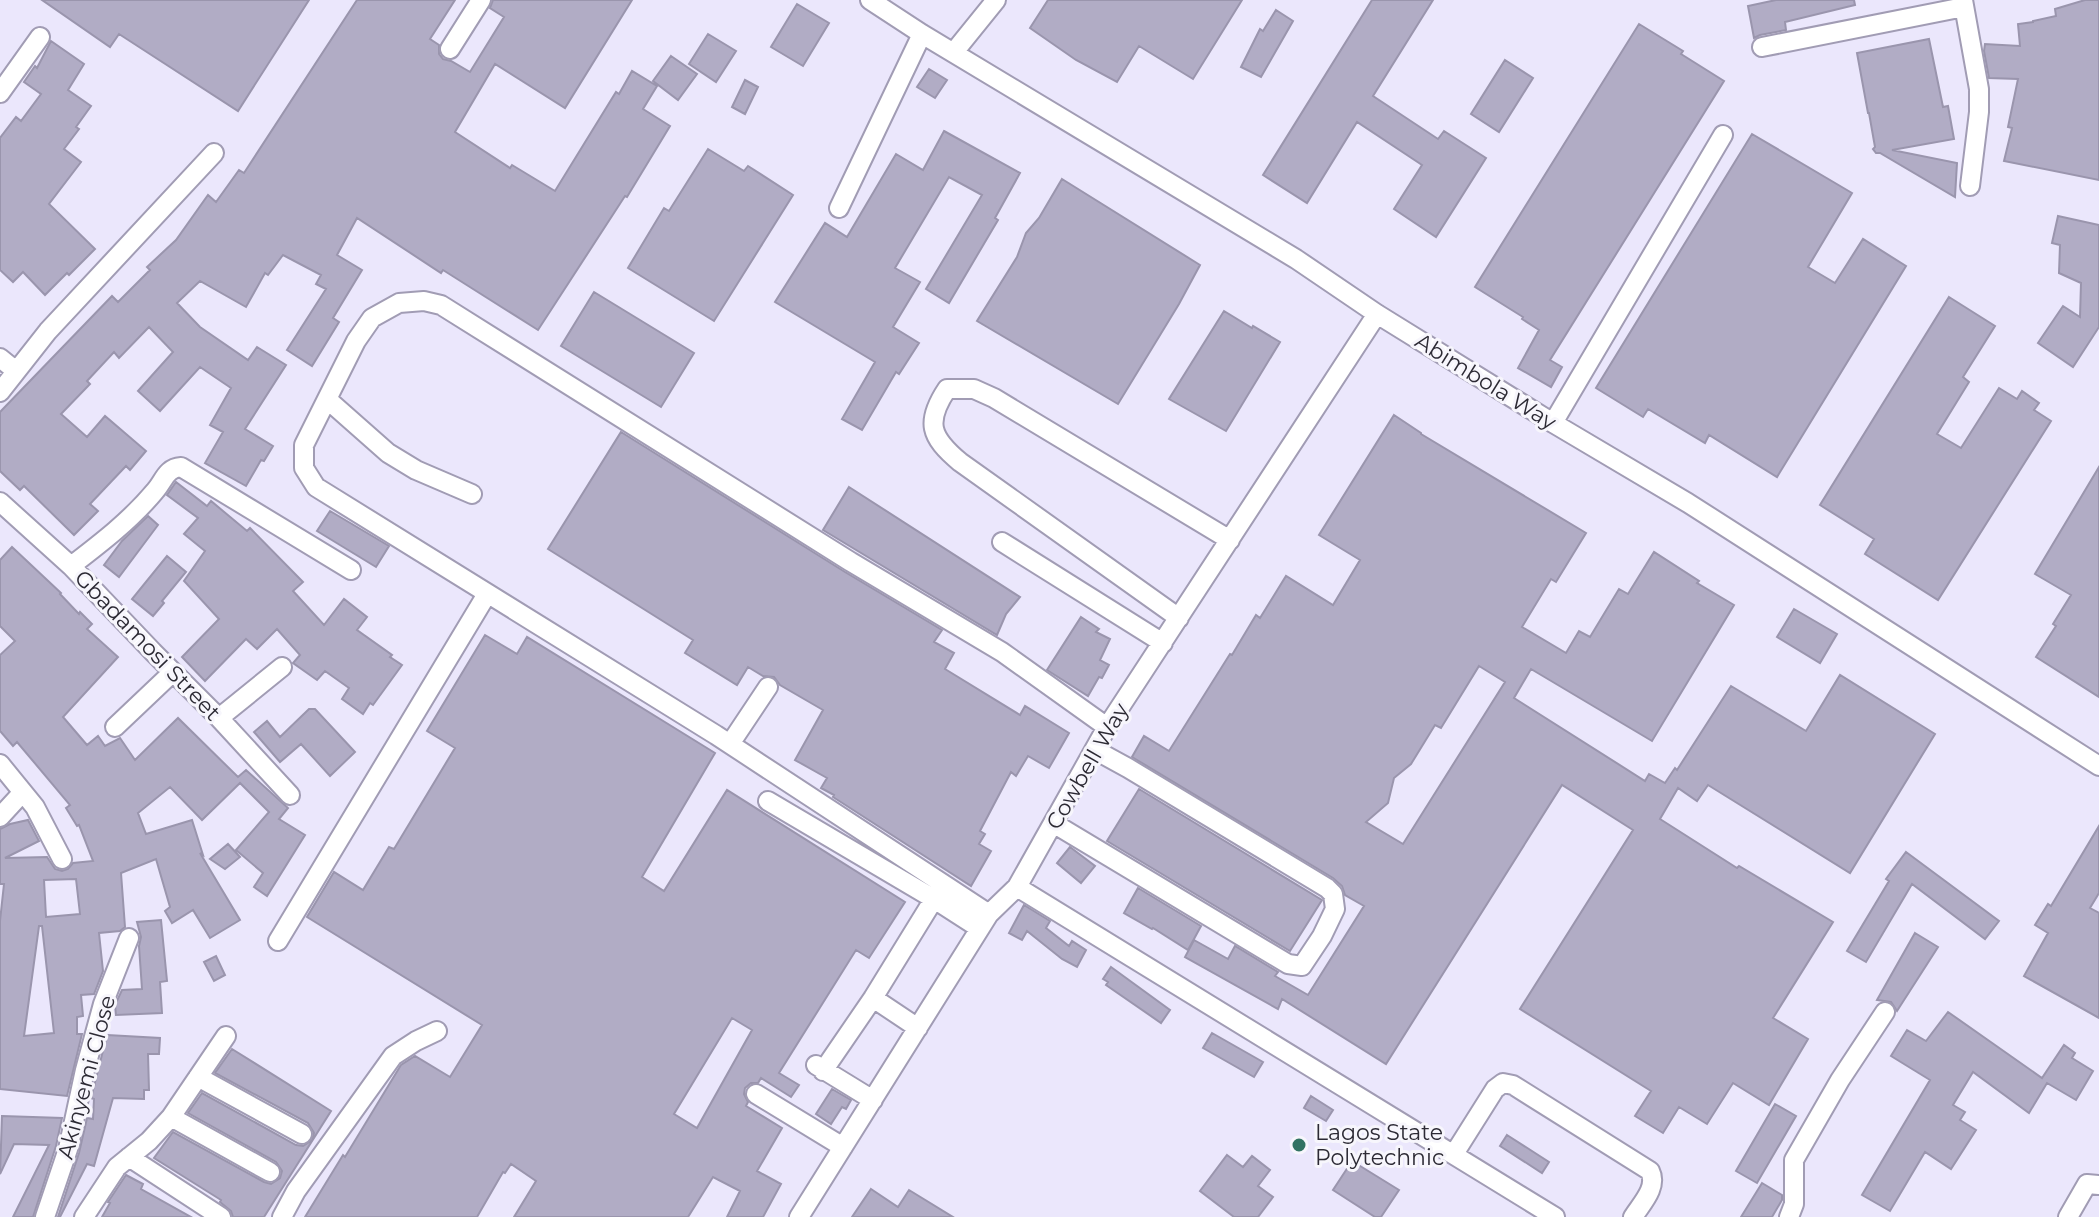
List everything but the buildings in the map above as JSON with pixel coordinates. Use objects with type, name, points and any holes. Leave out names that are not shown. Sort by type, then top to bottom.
[{"type":"street","points":[[450,49],[481,0]]},
{"type":"street","name":"Abimbola Way","points":[[870,0],[1296,259],[1377,314],[1553,423],[1688,503],[2099,766]]},
{"type":"street","points":[[954,52],[996,0]]},
{"type":"street","points":[[1762,47],[1963,3],[1979,89],[1970,186]]},
{"type":"street","points":[[839,208],[922,34]]},
{"type":"street","points":[[0,93],[40,37]]},
{"type":"street","points":[[1553,423],[1723,135]]},
{"type":"street","points":[[0,392],[48,331],[214,153]]},
{"type":"street","points":[[984,921],[730,744],[316,487],[304,468],[304,445],[356,341],[372,318],[399,303],[424,301],[441,305],[851,562],[1002,652],[1107,727]]},
{"type":"street","name":"Cowbell Way","points":[[799,1217],[984,921],[1017,887],[1107,727],[1377,314]]},
{"type":"street","points":[[0,358],[16,371]]},
{"type":"street","points":[[1179,618],[960,462],[943,447],[935,430],[933,417],[936,405],[947,389],[974,389],[994,398],[1230,540]]},
{"type":"street","points":[[328,400],[388,453],[416,470],[472,494]]},
{"type":"street","points":[[71,566],[118,530],[155,491],[169,471],[181,467],[351,570]]},
{"type":"street","name":"Gbadamosi Street","points":[[0,502],[71,566],[290,795]]},
{"type":"street","points":[[1002,542],[1163,643]]},
{"type":"street","points":[[278,941],[487,594]]},
{"type":"street","points":[[219,718],[282,667]]},
{"type":"street","points":[[115,727],[173,672]]},
{"type":"street","points":[[730,744],[768,687]]},
{"type":"street","points":[[1053,823],[1288,964],[1302,966],[1322,936],[1335,909],[1333,894],[1327,888],[1095,750]]},
{"type":"street","points":[[0,764],[35,807],[62,859]]},
{"type":"street","points":[[0,817],[23,792]]},
{"type":"street","points":[[768,801],[934,899],[984,921]]},
{"type":"street","points":[[1017,887],[1555,1217]]},
{"type":"street","points":[[873,1100],[820,1068],[873,998],[934,899]]},
{"type":"street","name":"Akinyemi Close","points":[[45,1217],[68,1149],[103,1004],[129,938]]},
{"type":"street","points":[[873,998],[918,1028]]},
{"type":"street","points":[[1789,1217],[1794,1204],[1794,1160],[1840,1080],[1885,1012]]},
{"type":"street","points":[[282,1217],[296,1191],[393,1056],[437,1031]]},
{"type":"street","points":[[84,1217],[117,1167],[149,1141],[171,1117],[226,1036]]},
{"type":"street","points":[[198,1077],[302,1134]]},
{"type":"street","points":[[1454,1154],[1495,1089],[1503,1083],[1513,1085],[1650,1171],[1652,1187],[1633,1217]]},
{"type":"street","points":[[756,1094],[843,1147]]},
{"type":"street","points":[[171,1117],[270,1172]]},
{"type":"street","points":[[129,1157],[221,1217]]},
{"type":"street","points":[[2068,1217],[2087,1184],[2099,1185]]},
{"type":"place","name":"Lagos State Polytechnic","points":[[1299,1145]]}]
